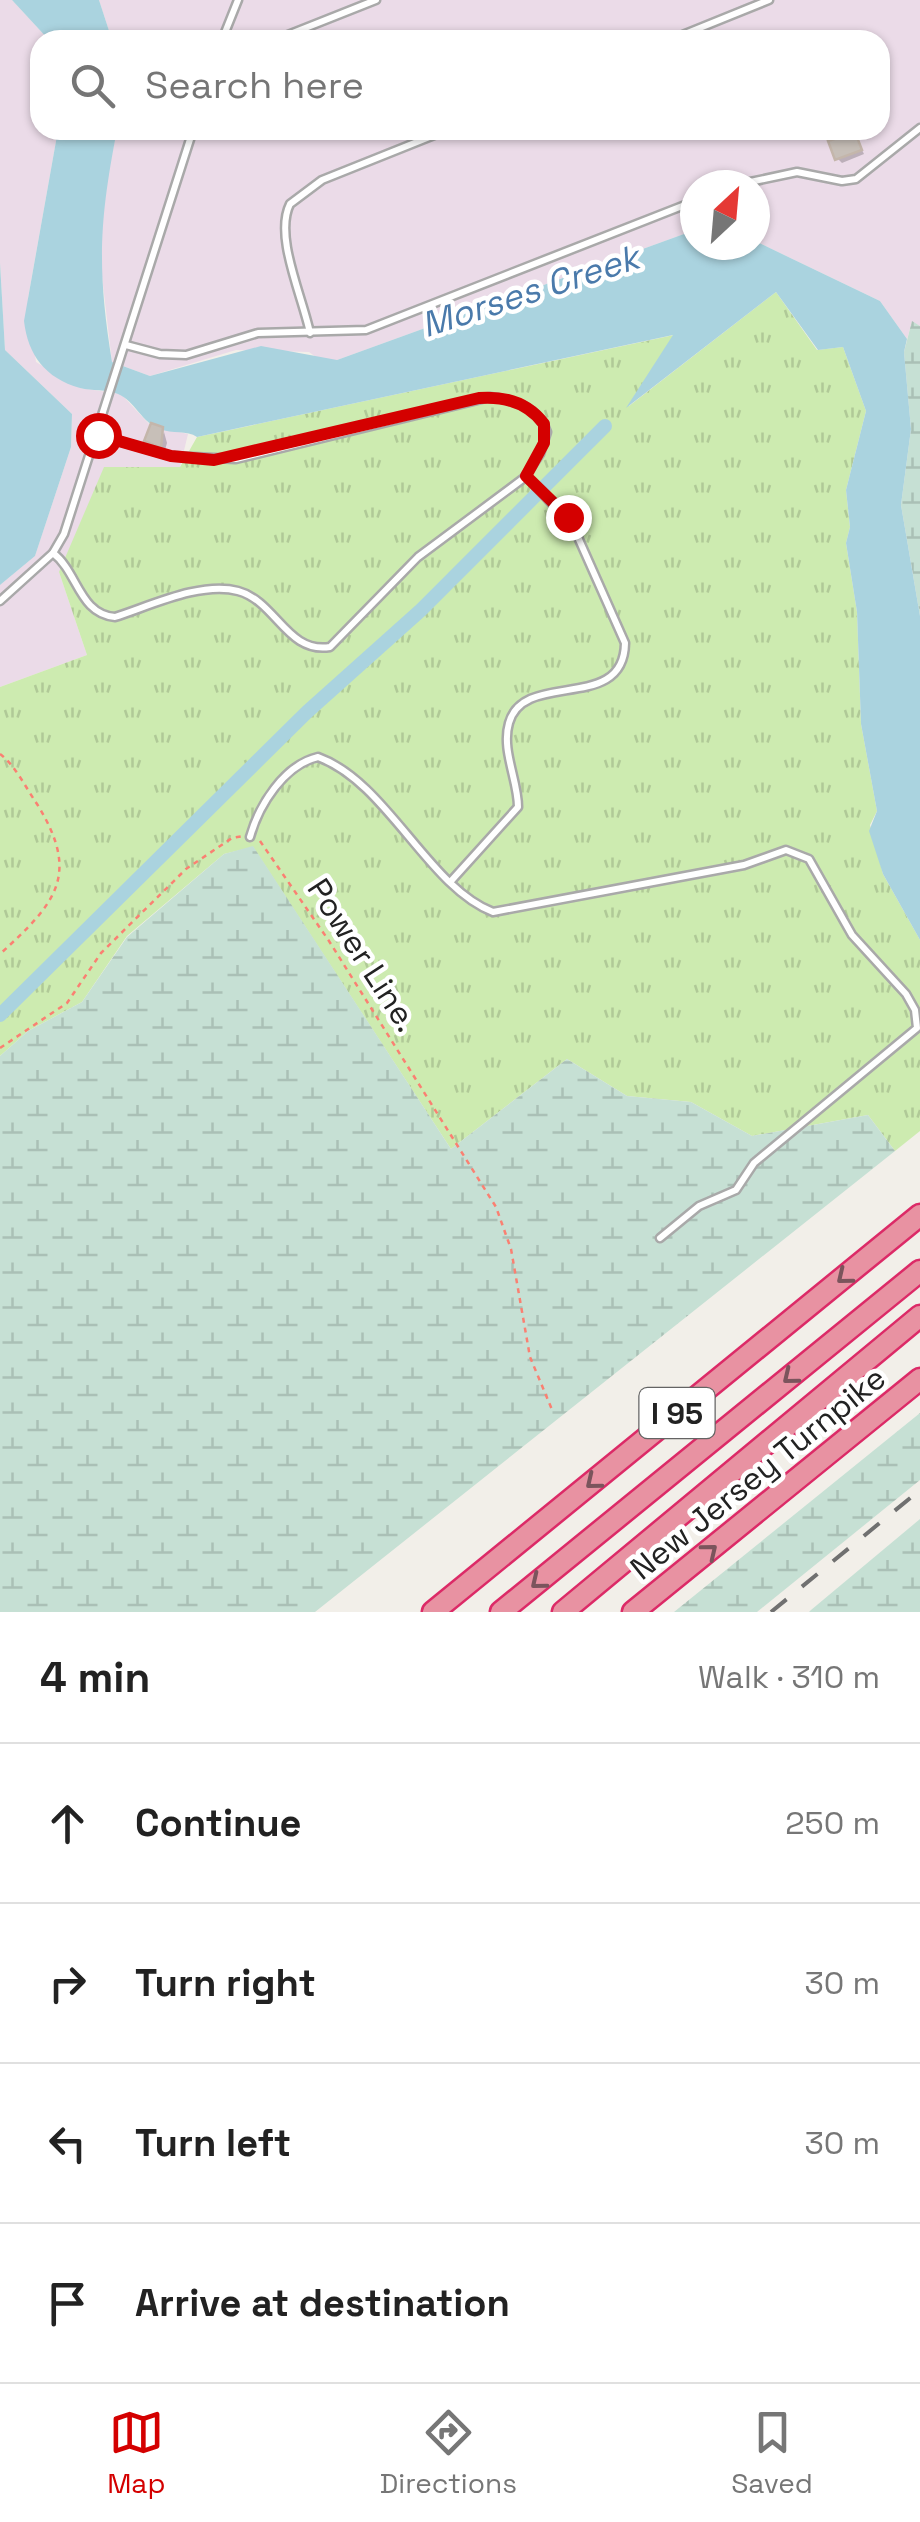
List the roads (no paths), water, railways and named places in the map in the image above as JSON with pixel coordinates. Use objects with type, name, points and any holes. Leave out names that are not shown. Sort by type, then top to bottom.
[{"type":"highway","name":"I 95","points":[[434,1612],[920,1215]]},
{"type":"highway","name":"New Jersey Turnpike","points":[[501,1612],[920,1271]]},
{"type":"highway","name":"New Jersey Turnpike","points":[[562,1612],[920,1316]]},
{"type":"highway","name":"New Jersey Turnpike","points":[[634,1612],[920,1379]]},
{"type":"highway","points":[[876,1418],[920,1395]]},
{"type":"lane","points":[[226,30],[238,0]]},
{"type":"lane","points":[[301,30],[376,0]]},
{"type":"lane","points":[[695,30],[769,0]]},
{"type":"lane","points":[[770,178],[797,172],[856,179],[920,128]]},
{"type":"lane","points":[[0,601],[53,552],[73,511],[191,140]]},
{"type":"lane","points":[[310,333],[300,286],[282,240],[290,204],[322,180],[422,140]]},
{"type":"lane","points":[[126,344],[160,354],[186,354],[258,333],[366,330],[680,207]]},
{"type":"lane","points":[[53,552],[68,565],[88,606],[101,615],[114,617],[210,590],[236,590],[257,601],[305,646],[330,647],[418,557],[526,476],[544,443],[544,424],[517,402],[490,397],[236,458],[171,456],[98,435]]},
{"type":"lane","points":[[452,880],[518,807],[507,734],[516,708],[538,697],[598,685],[612,675],[625,656],[625,643],[574,526],[526,476]]},
{"type":"lane","points":[[250,837],[255,818],[287,774],[318,756],[344,770],[483,908],[502,912],[744,865],[795,850],[813,864],[852,934],[906,994],[917,1019],[912,1035],[754,1163],[736,1190],[699,1206],[660,1238]]},
{"type":"water","points":[[12,0],[99,0],[109,30],[40,30]]},
{"type":"water","name":"Morses Creek","points":[[56,140],[115,140],[102,246],[107,329],[112,362],[150,376],[261,346],[337,360],[680,235],[680,260],[770,260],[770,248],[880,301],[907,339],[904,352],[911,429],[901,505],[920,616],[920,940],[883,874],[869,831],[877,811],[861,724],[857,612],[846,543],[850,527],[846,490],[866,411],[843,347],[818,350],[776,292],[626,408],[673,335],[197,437],[154,426],[118,394],[80,388],[57,378],[40,364],[24,321]]},
{"type":"water","points":[[0,263],[5,350],[72,414],[71,447],[35,556],[0,585]]},
{"type":"waterway","points":[[0,1015],[307,712],[421,610],[605,426]]},
{"type":"railway","points":[[771,1612],[920,1490]]}]
